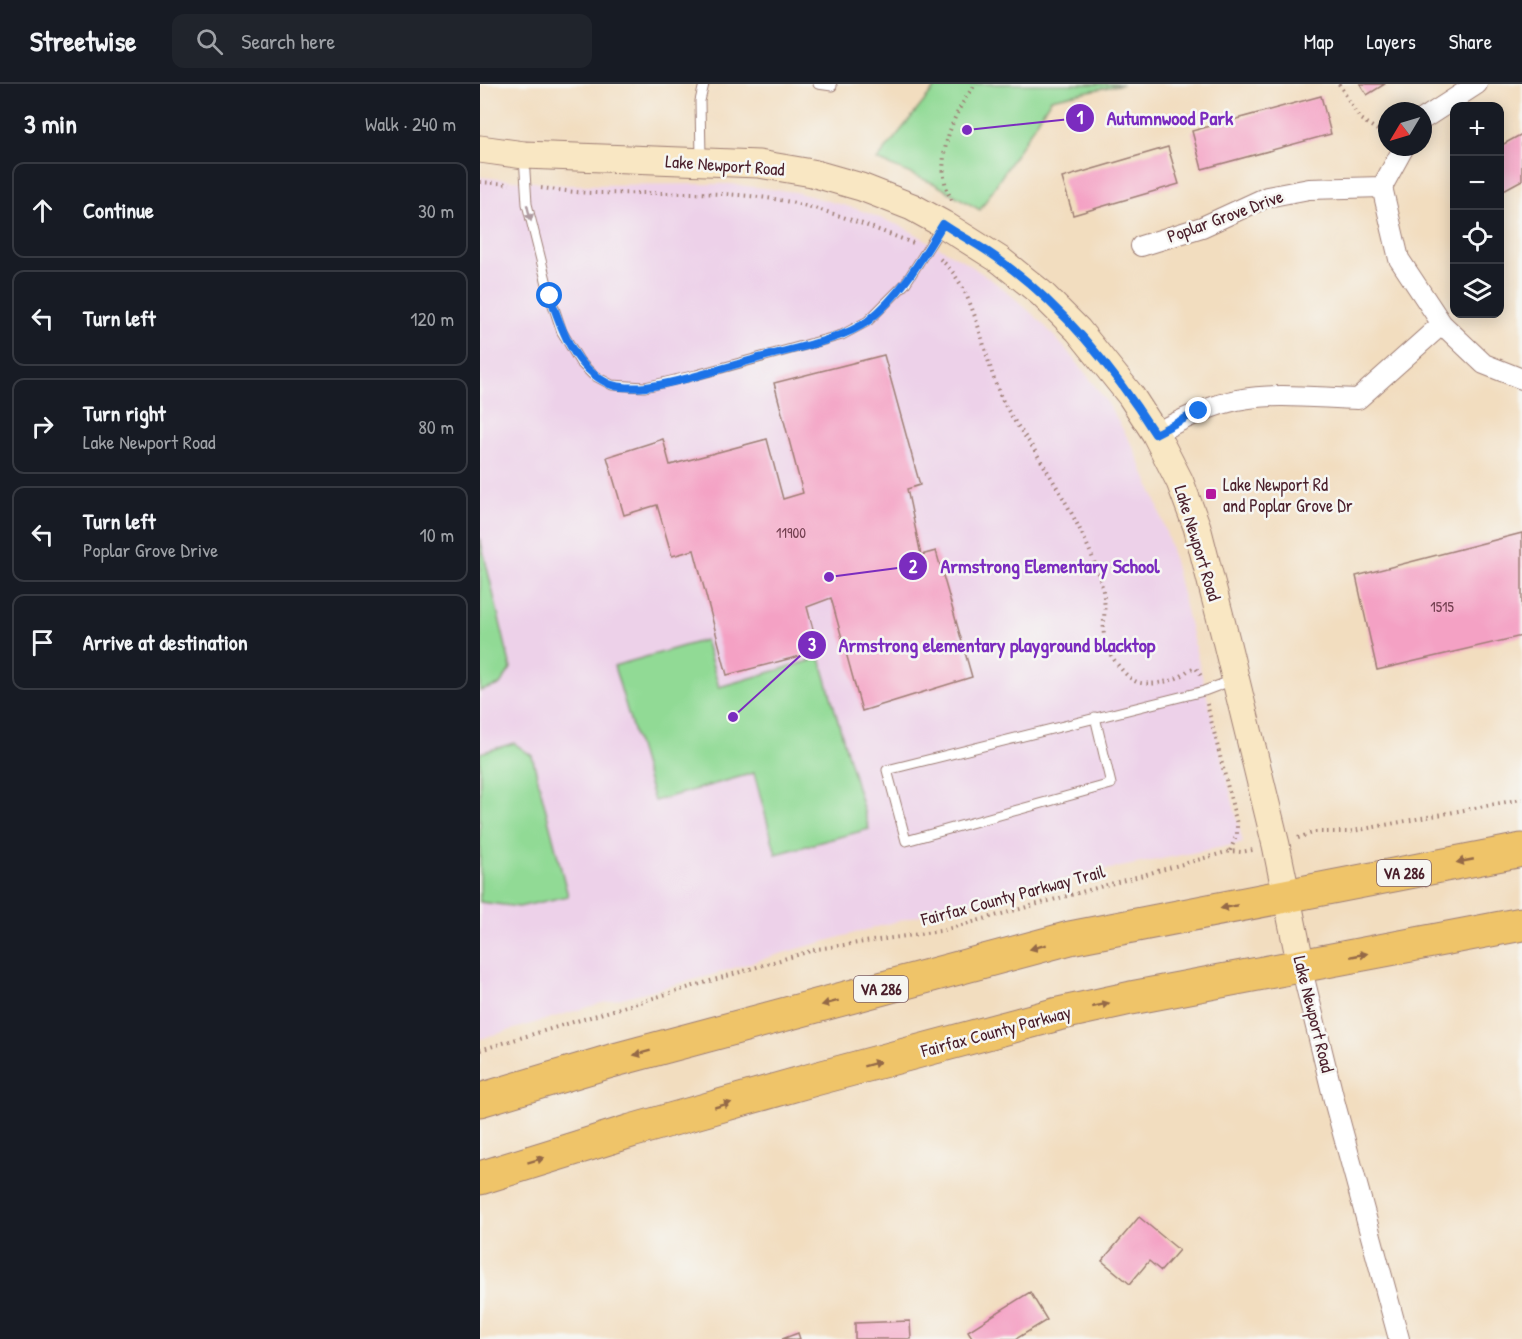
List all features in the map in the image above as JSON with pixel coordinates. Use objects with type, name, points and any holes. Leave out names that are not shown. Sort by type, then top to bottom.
[{"type":"highway","name":"VA 286","points":[[480,1100],[611,1061],[1070,938],[1522,850]]},
{"type":"highway","name":"Fairfax County Parkway","points":[[480,1178],[815,1079],[1058,1014],[1131,998],[1522,924]]},
{"type":"street","points":[[1432,113],[1477,84]]},
{"type":"street","name":"Lake Newport Road","points":[[480,149],[524,155],[759,164],[812,173],[861,187],[912,207],[949,214],[1041,293],[1085,339],[1131,396],[1155,434],[1180,482],[1197,527],[1276,845],[1301,966],[1335,1104],[1399,1339]]},
{"type":"street","points":[[1399,156],[1383,187],[1399,259],[1442,324],[1484,364],[1522,379]]},
{"type":"street","name":"Poplar Grove Drive","points":[[1141,246],[1202,227],[1267,197],[1309,189],[1383,187]]},
{"type":"street","points":[[1155,434],[1199,411],[1237,400],[1270,396],[1358,399],[1442,324]]},
{"type":"lane","points":[[701,161],[700,101],[704,84]]},
{"type":"lane","points":[[818,84],[832,86]]},
{"type":"lane","points":[[524,155],[530,216],[550,296],[562,332],[580,363],[593,375],[612,385],[645,387],[842,335],[868,321],[905,284],[949,214]]},
{"type":"lane","points":[[1095,717],[1111,784],[906,842],[887,770],[1095,717],[1203,691],[1235,679]]},
{"type":"path","points":[[949,214],[944,172],[945,148],[955,118],[968,93],[976,84]]},
{"type":"path","points":[[1339,84],[1360,119],[1378,130]]},
{"type":"path","points":[[480,182],[593,193],[732,194],[774,199],[848,217],[927,249],[946,264],[959,283],[973,311],[998,390],[1055,484],[1085,543],[1103,590],[1102,631],[1109,653],[1125,674],[1146,684],[1179,677],[1191,668],[1197,668],[1201,674],[1203,691],[1237,824],[1237,834],[1230,851]]},
{"type":"path","name":"Fairfax County Parkway Trail","points":[[480,1050],[817,949],[940,931],[1230,851],[1241,852],[1276,845],[1315,832],[1348,832],[1522,799]]},
{"type":"shaded area","points":[[480,177],[565,185],[730,184],[795,192],[857,209],[903,227],[967,263],[1004,289],[1038,319],[1073,357],[1107,402],[1133,447],[1156,501],[1170,545],[1243,843],[1100,871],[927,913],[480,1039]]},
{"type":"green space","points":[[938,84],[1123,84],[1051,99],[980,210],[935,184],[877,160]]},
{"type":"green space","points":[[480,538],[511,668],[500,685],[480,691]]},
{"type":"green space","points":[[705,640],[719,687],[820,658],[869,829],[776,854],[754,773],[654,801],[614,666]]},
{"type":"green space","points":[[514,743],[532,756],[568,896],[519,907],[480,902],[480,753]]},
{"type":"building","points":[[1360,84],[1385,84],[1367,95]]},
{"type":"building","points":[[1321,96],[1331,134],[1202,169],[1192,131]]},
{"type":"building","points":[[1522,134],[1522,180],[1504,190],[1504,156],[1504,144]]},
{"type":"building","points":[[1168,147],[1179,184],[1073,215],[1062,178]]},
{"type":"building","points":[[884,355],[920,485],[907,489],[921,555],[936,551],[972,677],[862,711],[831,598],[807,607],[819,651],[727,675],[694,550],[672,556],[657,505],[624,515],[607,457],[663,439],[670,465],[767,439],[783,499],[803,493],[774,383]]},
{"type":"building","points":[[1522,533],[1522,636],[1377,670],[1356,576]]},
{"type":"building","points":[[1139,1217],[1179,1250],[1161,1271],[1149,1261],[1130,1284],[1102,1261]]},
{"type":"building","points":[[1030,1292],[1047,1320],[1016,1339],[973,1339],[968,1331]]},
{"type":"building","points":[[910,1321],[911,1339],[855,1339],[855,1323]]},
{"type":"building","points":[[798,1333],[800,1339],[782,1339]]},
{"type":"place","name":"Autumnwood Park","points":[[967,130]]},
{"type":"place","name":"Lake Newport Rd and Poplar Grove Dr","points":[[1211,494]]},
{"type":"place","name":"Armstrong Elementary School","points":[[829,577]]},
{"type":"place","name":"Armstrong elementary playground blacktop","points":[[733,717]]},
{"type":"route","points":[[550,296],[562,332],[580,363],[593,375],[612,385],[645,387],[842,335],[868,321],[905,284],[943,224],[1000,260],[1041,293],[1078,330],[1131,396],[1155,434],[1199,411]]}]
